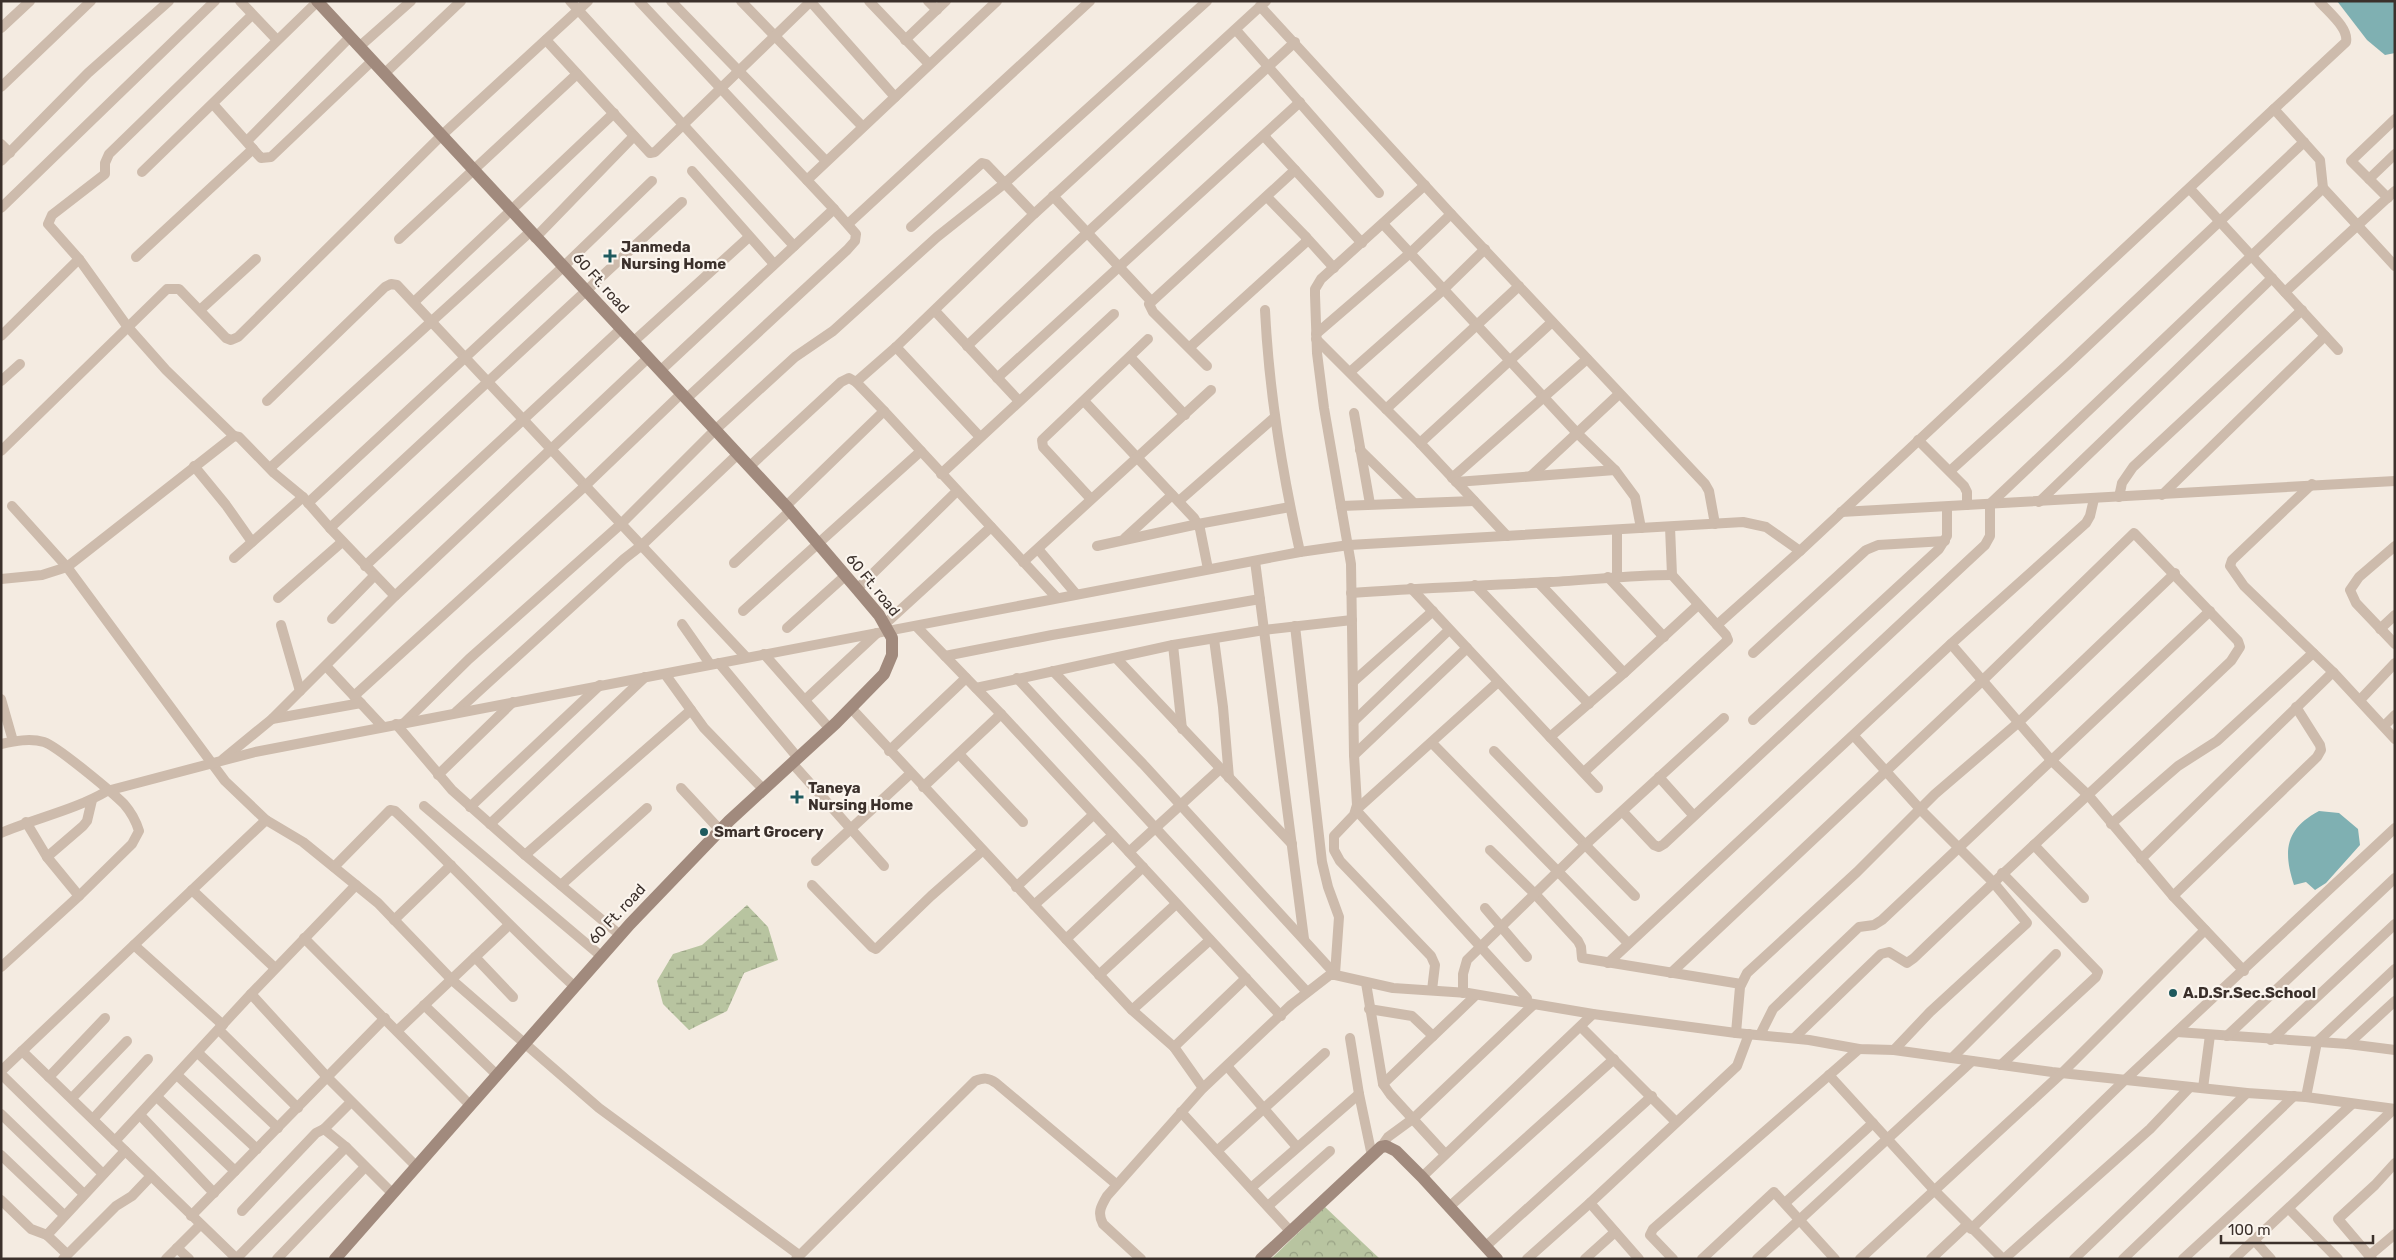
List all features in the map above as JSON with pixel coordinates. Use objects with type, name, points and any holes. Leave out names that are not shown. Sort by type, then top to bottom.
[{"type":"street","points":[[2,25],[30,1]]},
{"type":"street","points":[[1,87],[91,1]]},
{"type":"street","points":[[1,161],[88,73],[169,1]]},
{"type":"street","points":[[1,208],[215,1]]},
{"type":"street","points":[[240,1],[277,40]]},
{"type":"street","points":[[359,47],[411,1]]},
{"type":"street","points":[[384,74],[461,1]]},
{"type":"street","points":[[570,1],[794,246]]},
{"type":"street","points":[[1,450],[167,289],[173,287],[179,289],[226,338],[231,340],[238,337],[441,136],[588,1]]},
{"type":"street","points":[[272,719],[358,699],[584,486],[855,241],[856,234],[848,224],[639,1]]},
{"type":"street","points":[[671,1],[826,161]]},
{"type":"street","points":[[741,1],[862,126]]},
{"type":"street","points":[[546,40],[650,153],[655,152],[719,87],[810,1],[895,97]]},
{"type":"street","points":[[869,1],[928,64]]},
{"type":"street","points":[[928,1],[937,10]]},
{"type":"street","points":[[905,40],[946,1]]},
{"type":"street","points":[[806,180],[997,1]]},
{"type":"street","points":[[848,224],[1090,1]]},
{"type":"street","points":[[400,723],[621,524],[715,430],[795,357],[833,331],[938,237],[1005,183],[1207,1]]},
{"type":"street","points":[[1717,625],[1800,551],[2346,42],[2347,37],[2344,31],[2318,1]]},
{"type":"street","points":[[142,172],[317,2]]},
{"type":"street","name":"60 Ft. road","points":[[317,2],[788,508],[856,589],[884,629],[893,648],[889,666],[884,674],[830,729],[720,830],[620,935],[522,1043],[335,1259]]},
{"type":"street","points":[[856,382],[935,311],[1053,196],[1263,4],[1295,42],[1451,214],[1705,484],[1710,491],[1716,524]]},
{"type":"street","points":[[252,15],[109,154],[105,163],[105,174],[52,215],[48,224],[79,259],[127,326],[166,370],[234,436],[239,437],[306,500],[342,542],[396,596]]},
{"type":"street","points":[[1236,30],[1379,193]]},
{"type":"street","points":[[136,256],[250,145],[350,37]]},
{"type":"street","points":[[967,346],[1295,42]]},
{"type":"street","points":[[213,104],[261,158],[271,156],[372,61]]},
{"type":"street","points":[[399,239],[577,74]]},
{"type":"street","points":[[997,378],[1300,102]]},
{"type":"street","points":[[2274,109],[2320,160],[2323,188],[2356,226],[2395,266]]},
{"type":"street","points":[[414,302],[614,113]]},
{"type":"street","points":[[2285,292],[2391,194],[2369,179],[2351,160],[2395,119]]},
{"type":"street","points":[[270,468],[431,322],[533,235],[634,136]]},
{"type":"street","points":[[1264,136],[1362,244]]},
{"type":"street","points":[[1950,471],[2066,366],[2304,142]]},
{"type":"street","points":[[1,144],[10,153]]},
{"type":"street","points":[[2369,179],[2395,154]]},
{"type":"street","points":[[911,227],[982,163],[986,164],[1034,214]]},
{"type":"street","points":[[1207,366],[1149,308],[1151,301],[1295,170]]},
{"type":"street","points":[[692,171],[774,264]]},
{"type":"street","points":[[234,558],[306,500],[465,358],[652,181]]},
{"type":"street","points":[[1426,186],[1321,279],[1315,289],[1316,336],[1324,408],[1349,545],[1352,593],[1356,810],[1530,1002]]},
{"type":"street","points":[[2190,188],[2338,350]]},
{"type":"street","points":[[1623,812],[1654,845],[1659,847],[1985,546],[1990,536],[1990,504],[2323,188]]},
{"type":"street","points":[[1053,196],[1151,301]]},
{"type":"street","points":[[1267,197],[1334,268]]},
{"type":"street","points":[[330,528],[682,202]]},
{"type":"street","points":[[660,371],[834,209]]},
{"type":"street","points":[[1316,336],[1409,254],[1451,214]]},
{"type":"street","points":[[1384,225],[1577,433],[1616,470],[1635,497],[1641,528]]},
{"type":"street","points":[[633,342],[749,237]]},
{"type":"street","points":[[1190,347],[1301,247],[1306,242],[1306,237]]},
{"type":"street","points":[[1350,372],[1443,290],[1485,249]]},
{"type":"street","points":[[1,336],[79,259]]},
{"type":"street","points":[[200,310],[256,259]]},
{"type":"street","points":[[2040,502],[2272,278]]},
{"type":"street","points":[[267,401],[385,287],[391,284],[397,285],[746,657]]},
{"type":"street","points":[[1386,409],[1518,286]]},
{"type":"street","points":[[1265,310],[1269,378],[1290,507],[1300,552]]},
{"type":"street","points":[[2119,497],[2122,483],[2133,468],[2302,310]]},
{"type":"street","points":[[935,311],[1019,401]]},
{"type":"street","points":[[941,474],[1114,314]]},
{"type":"street","points":[[1420,443],[1552,322]]},
{"type":"street","points":[[365,566],[621,329]]},
{"type":"street","points":[[1316,336],[1420,443],[1506,536]]},
{"type":"street","points":[[2162,495],[2325,336]]},
{"type":"street","points":[[1092,499],[1041,444],[1044,438],[1148,339]]},
{"type":"street","points":[[896,347],[980,437]]},
{"type":"street","points":[[1130,357],[1185,414]]},
{"type":"street","points":[[216,762],[272,719],[396,596],[648,358]]},
{"type":"street","points":[[1454,480],[1587,359]]},
{"type":"street","points":[[1,381],[20,364]]},
{"type":"street","points":[[749,467],[841,382],[849,378],[856,382],[884,411],[1056,598]]},
{"type":"street","points":[[1023,562],[1211,390]]},
{"type":"street","points":[[1530,476],[1619,394]]},
{"type":"street","points":[[1084,401],[1176,498],[1198,524],[1208,569]]},
{"type":"street","points":[[734,563],[884,411]]},
{"type":"street","points":[[1354,414],[1370,504]]},
{"type":"street","points":[[1124,539],[1275,416]]},
{"type":"street","points":[[1,579],[42,574],[67,566],[234,436]]},
{"type":"street","points":[[1918,440],[1966,489],[1966,506]]},
{"type":"street","points":[[1360,450],[1412,502]]},
{"type":"street","points":[[743,612],[921,451]]},
{"type":"street","points":[[456,712],[624,559],[642,545],[738,454]]},
{"type":"street","points":[[194,466],[226,505],[252,542]]},
{"type":"street","points":[[1454,480],[1616,470]]},
{"type":"street","points":[[1841,512],[2162,495],[2312,484],[2395,481]]},
{"type":"street","points":[[2312,484],[2232,560],[2230,566],[2244,586],[2333,672],[2395,739]]},
{"type":"street","points":[[856,589],[958,491]]},
{"type":"street","points":[[1608,963],[1951,644],[2086,523],[2090,516],[2094,499]]},
{"type":"street","points":[[1341,506],[1474,501]]},
{"type":"street","points":[[12,506],[67,566],[216,762],[225,782],[266,820],[303,842],[356,885],[394,920],[452,980],[522,1043],[604,1112],[797,1257],[975,1081],[982,1078],[990,1079],[996,1083],[1116,1184]]},
{"type":"street","points":[[1097,546],[1198,524],[1290,507]]},
{"type":"street","points":[[1754,720],[1945,542],[1947,536],[1947,507]]},
{"type":"street","points":[[1,833],[26,822],[92,800],[108,791],[255,752],[456,712],[665,674],[884,629],[916,626],[1300,552],[1349,545],[1743,522],[1766,527],[1800,551]]},
{"type":"street","points":[[805,700],[884,629],[991,527]]},
{"type":"street","points":[[1584,772],[1727,643],[1726,635],[1672,575],[1670,527]]},
{"type":"street","points":[[1617,530],[1612,576],[1664,637]]},
{"type":"street","points":[[1671,973],[1982,681],[2134,533],[2175,573],[2238,640],[2240,647],[2236,654],[2231,661],[2089,796],[2002,873],[1909,961],[1903,962],[1889,952],[1882,954],[1794,1038]]},
{"type":"street","points":[[278,598],[342,542]]},
{"type":"street","points":[[1753,653],[1866,550],[1878,545],[1945,542]]},
{"type":"street","points":[[2395,546],[2359,578],[2350,590],[2356,603],[2395,644]]},
{"type":"street","points":[[1038,549],[1076,594]]},
{"type":"street","points":[[1255,561],[1304,938]]},
{"type":"street","points":[[1736,1033],[1741,984],[1747,974],[1857,872],[1920,809],[2020,722],[2175,573]]},
{"type":"street","points":[[1352,593],[1411,588],[1539,583],[1612,576],[1672,575]]},
{"type":"street","points":[[332,619],[374,576]]},
{"type":"street","points":[[787,628],[845,576]]},
{"type":"street","points":[[1539,583],[1624,673]]},
{"type":"street","points":[[1474,586],[1589,704]]},
{"type":"street","points":[[1411,588],[1598,788]]},
{"type":"street","points":[[945,656],[1052,635],[1260,599]]},
{"type":"street","points":[[1550,737],[1698,605]]},
{"type":"street","points":[[1527,1259],[1590,1204],[1737,1066],[1754,1034],[1773,1009],[1859,927],[1874,925],[1882,920],[2210,611]]},
{"type":"street","points":[[1354,681],[1433,612]]},
{"type":"street","points":[[2380,629],[2395,616]]},
{"type":"street","points":[[976,688],[1017,678],[1117,659],[1173,645],[1264,630],[1352,620]]},
{"type":"street","points":[[682,624],[851,829],[884,866]]},
{"type":"street","points":[[281,625],[300,691]]},
{"type":"street","points":[[916,626],[1001,714],[1281,1016]]},
{"type":"street","points":[[1295,626],[1322,862],[1328,887],[1339,917],[1335,974]]},
{"type":"street","points":[[1354,722],[1449,630]]},
{"type":"street","points":[[1214,639],[1224,715],[1229,778]]},
{"type":"street","points":[[1951,644],[2051,760],[2089,796],[2173,896],[2244,971]]},
{"type":"street","points":[[1173,645],[1182,729]]},
{"type":"street","points":[[1354,754],[1467,648]]},
{"type":"street","points":[[2111,824],[2178,766],[2217,741],[2313,653]]},
{"type":"street","points":[[764,654],[830,729]]},
{"type":"street","points":[[1117,659],[1292,844]]},
{"type":"street","points":[[2360,700],[2395,663]]},
{"type":"street","points":[[326,666],[383,727]]},
{"type":"street","points":[[1053,671],[1181,805],[1335,974]]},
{"type":"street","points":[[2141,859],[2333,672]]},
{"type":"street","points":[[665,674],[704,728],[763,789]]},
{"type":"street","points":[[490,824],[646,677]]},
{"type":"street","points":[[889,751],[966,678]]},
{"type":"street","points":[[1017,678],[1307,992]]},
{"type":"street","points":[[1432,990],[1436,965],[1430,956],[1334,854],[1334,836],[1356,810],[1498,682]]},
{"type":"street","points":[[470,807],[600,685]]},
{"type":"street","points":[[1,699],[13,741]]},
{"type":"street","points":[[438,775],[514,701]]},
{"type":"street","points":[[2173,896],[2317,757],[2321,750],[2320,745],[2296,707]]},
{"type":"street","points":[[851,708],[923,788],[1132,1010],[1174,1048],[1203,1088]]},
{"type":"street","points":[[525,856],[691,710]]},
{"type":"street","points":[[923,788],[1001,714]]},
{"type":"street","points":[[2384,726],[2395,715]]},
{"type":"street","points":[[1463,993],[1465,963],[1585,845],[1724,718]]},
{"type":"street","points":[[400,723],[438,775],[470,807],[525,856],[620,935]]},
{"type":"street","points":[[1854,736],[1920,809],[1993,882],[2027,923],[1930,1012],[1894,1050]]},
{"type":"street","points":[[1,744],[31,740],[52,745],[128,809],[136,821],[139,831],[132,844],[79,896],[1,967]]},
{"type":"street","points":[[1432,743],[1628,943]]},
{"type":"street","points":[[1494,751],[1635,896]]},
{"type":"street","points":[[959,754],[1023,822]]},
{"type":"street","points":[[1129,852],[1220,769]]},
{"type":"street","points":[[816,861],[910,774]]},
{"type":"street","points":[[1659,777],[1694,814]]},
{"type":"street","points":[[681,788],[720,830]]},
{"type":"street","points":[[47,857],[84,826],[92,800]]},
{"type":"street","points":[[424,806],[601,956]]},
{"type":"street","points":[[561,886],[646,808]]},
{"type":"street","points":[[334,867],[392,810],[574,986]]},
{"type":"street","points":[[1016,887],[1093,815]]},
{"type":"street","points":[[104,1174],[1,1072],[266,820]]},
{"type":"street","points":[[26,822],[47,857],[79,896]]},
{"type":"street","points":[[1931,1259],[1969,1227],[2395,828]]},
{"type":"street","points":[[1034,905],[1112,835]]},
{"type":"street","points":[[2034,845],[2084,898]]},
{"type":"street","points":[[1490,850],[1535,894],[1580,944],[1582,958],[1741,984]]},
{"type":"street","points":[[812,885],[872,947],[876,948],[982,851]]},
{"type":"street","points":[[394,920],[451,865]]},
{"type":"street","points":[[1066,939],[1143,867]]},
{"type":"street","points":[[2001,1065],[2096,977],[2098,972],[2002,873]]},
{"type":"street","points":[[2227,1036],[2395,878]]},
{"type":"street","points":[[115,1141],[198,1053],[274,968],[356,885]]},
{"type":"street","points":[[192,890],[274,968]]},
{"type":"street","points":[[1099,975],[1176,904]]},
{"type":"street","points":[[1485,908],[1527,957]]},
{"type":"street","points":[[2271,1040],[2395,924]]},
{"type":"street","points":[[398,1030],[509,925]]},
{"type":"street","points":[[1860,1259],[2062,1073],[2205,930]]},
{"type":"street","points":[[304,938],[398,1030],[469,1104]]},
{"type":"street","points":[[1132,1010],[1210,940]]},
{"type":"street","points":[[134,945],[221,1027],[298,1108]]},
{"type":"street","points":[[1952,1058],[2056,954]]},
{"type":"street","points":[[475,957],[513,998]]},
{"type":"street","points":[[2306,1097],[2317,1042],[2395,969]]},
{"type":"street","points":[[1141,1259],[1100,1219],[1101,1207],[1116,1184],[1203,1088],[1307,992],[1327,976],[1335,974],[1393,988],[1463,993],[1530,1002],[1593,1014],[1736,1033],[1794,1038],[1859,1049],[1894,1050],[2062,1073],[2247,1093],[2306,1097],[2394,1109]]},
{"type":"street","points":[[1174,1048],[1246,978]]},
{"type":"street","points":[[1366,983],[1383,1084],[1445,1154]]},
{"type":"street","points":[[251,994],[328,1078],[415,1165]]},
{"type":"street","points":[[1383,1084],[1476,995]]},
{"type":"street","points":[[1261,1259],[1377,1152],[1392,1133],[1414,1118],[1530,1002]]},
{"type":"street","points":[[2348,1044],[2395,1002]]},
{"type":"street","points":[[424,1005],[496,1074]]},
{"type":"street","points":[[1369,1009],[1412,1016],[1432,1036]]},
{"type":"street","points":[[1422,1177],[1593,1014]]},
{"type":"street","points":[[49,1077],[105,1018]]},
{"type":"street","points":[[191,1216],[386,1018]]},
{"type":"street","points":[[1581,1027],[1676,1122]]},
{"type":"street","points":[[2177,1032],[2348,1044],[2395,1050]]},
{"type":"street","points":[[2203,1088],[2210,1035]]},
{"type":"street","points":[[1350,1038],[1358,1094],[1377,1152]]},
{"type":"street","points":[[72,1098],[127,1041]]},
{"type":"street","points":[[1667,1257],[1650,1235],[1653,1229],[1859,1049]]},
{"type":"street","points":[[22,1051],[200,1225],[237,1258],[346,1147]]},
{"type":"street","points":[[198,1053],[278,1128]]},
{"type":"street","points":[[1217,1151],[1325,1053]]},
{"type":"street","points":[[93,1119],[148,1059]]},
{"type":"street","points":[[1449,1207],[1614,1059]]},
{"type":"street","points":[[1757,1259],[1972,1061]]},
{"type":"street","points":[[1227,1066],[1297,1147]]},
{"type":"street","points":[[177,1075],[257,1149]]},
{"type":"street","points":[[1829,1076],[1969,1227],[2003,1259],[2150,1129],[2190,1086]]},
{"type":"street","points":[[2074,1259],[2247,1093]]},
{"type":"street","points":[[1251,1188],[1358,1094]]},
{"type":"street","points":[[1486,1246],[1652,1096]]},
{"type":"street","points":[[2123,1259],[2294,1096]]},
{"type":"street","points":[[157,1097],[235,1171]]},
{"type":"street","points":[[242,1212],[316,1133],[324,1129],[352,1102]]},
{"type":"street","points":[[2183,1259],[2352,1104]]},
{"type":"street","points":[[2234,1259],[2394,1109]]},
{"type":"street","points":[[1181,1112],[1291,1232]]},
{"type":"street","points":[[1,1114],[84,1194]]},
{"type":"street","points":[[140,1115],[214,1192]]},
{"type":"street","points":[[1785,1203],[1873,1122]]},
{"type":"street","points":[[324,1129],[346,1147],[392,1192]]},
{"type":"street","points":[[1377,1152],[1391,1148],[1422,1177],[1497,1259]]},
{"type":"street","points":[[47,1235],[125,1150]]},
{"type":"street","points":[[1268,1206],[1330,1151]]},
{"type":"street","points":[[1,1155],[64,1215]]},
{"type":"street","points":[[2395,1163],[2375,1185],[2338,1219],[2370,1257],[2395,1234]]},
{"type":"street","points":[[277,1259],[365,1167]]},
{"type":"street","points":[[1,1200],[31,1229],[47,1235],[65,1257],[116,1206],[132,1196],[151,1176]]},
{"type":"street","points":[[1702,1259],[1772,1193],[1777,1194],[1835,1259]]},
{"type":"street","points":[[1590,1204],[1639,1259]]},
{"type":"street","points":[[2289,1209],[2338,1259]]},
{"type":"street","points":[[166,1259],[200,1225]]},
{"type":"street","points":[[1585,1259],[1615,1232]]},
{"type":"street","points":[[2254,1240],[2271,1259]]},
{"type":"street","points":[[177,1248],[189,1259]]},
{"type":"green space","points":[[747,905],[768,927],[778,960],[744,973],[727,1011],[689,1030],[663,1004],[657,981],[673,954],[702,945]]},
{"type":"green space","points":[[1325,1207],[1380,1259],[1271,1259]]},
{"type":"water","points":[[2337,1],[2395,1],[2395,53],[2385,55],[2367,40]]},
{"type":"water","points":[[2319,811],[2339,813],[2358,829],[2360,845],[2326,883],[2315,890],[2306,882],[2294,885],[2288,862],[2288,851],[2293,833],[2299,825]]},
{"type":"place","name":"Janmeda Nursing Home","points":[[610,256]]},
{"type":"place","name":"Taneya Nursing Home","points":[[797,797]]},
{"type":"place","name":"Smart Grocery","points":[[704,832]]},
{"type":"place","name":"A.D.Sr.Sec.School","points":[[2173,993]]}]
